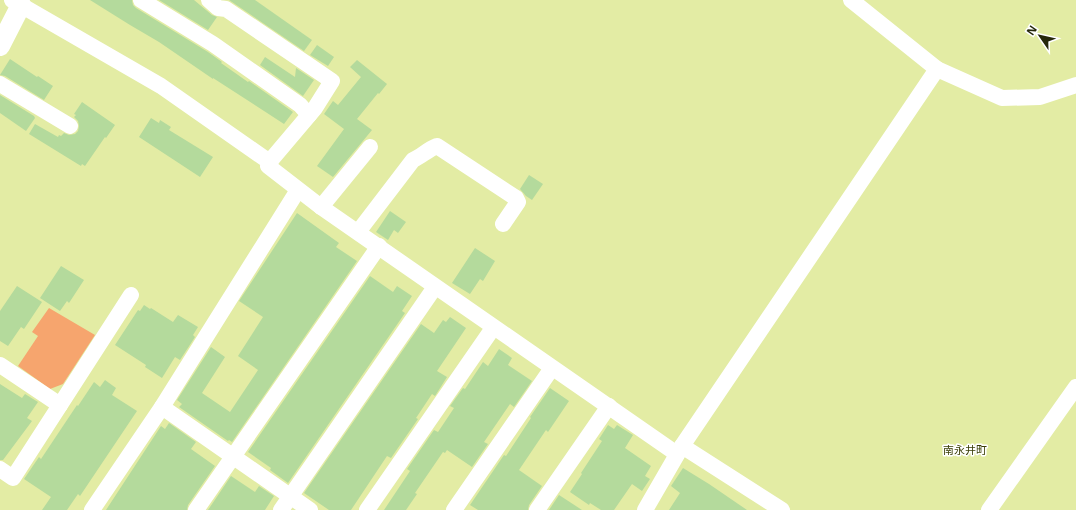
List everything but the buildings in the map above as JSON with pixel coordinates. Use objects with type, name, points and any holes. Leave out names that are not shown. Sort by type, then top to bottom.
[{"type":"street","points":[[142,0],[213,44],[300,104],[309,115]]},
{"type":"street","points":[[209,0],[218,8],[226,9],[332,81],[315,108],[271,160],[268,166],[321,207],[552,368],[679,450],[778,509]]},
{"type":"street","points":[[851,0],[937,69],[1002,98],[1040,97],[1076,85]]},
{"type":"street","points":[[0,46],[19,2],[160,86],[264,158],[271,160]]},
{"type":"street","points":[[645,510],[679,450],[937,69]]},
{"type":"street","points":[[0,84],[70,126]]},
{"type":"street","points":[[358,232],[413,160],[426,150],[437,146],[516,198],[518,202],[503,224]]},
{"type":"street","points":[[321,207],[370,147]]},
{"type":"street","points":[[92,510],[162,407],[298,190]]},
{"type":"street","points":[[196,510],[378,246]]},
{"type":"street","points":[[281,510],[434,287]]},
{"type":"street","points":[[0,469],[13,478],[131,296]]},
{"type":"street","points":[[367,510],[494,328]]},
{"type":"street","points":[[0,365],[60,405]]},
{"type":"street","points":[[454,510],[552,368]]},
{"type":"street","points":[[989,510],[1076,387]]},
{"type":"street","points":[[537,510],[609,406]]},
{"type":"street","points":[[162,407],[310,510]]},
{"type":"shaded area","points":[[49,308],[95,335],[63,384],[50,389],[18,366],[38,336],[32,332]]},
{"type":"district","name":"南永井町","points":[[965,449]]}]
